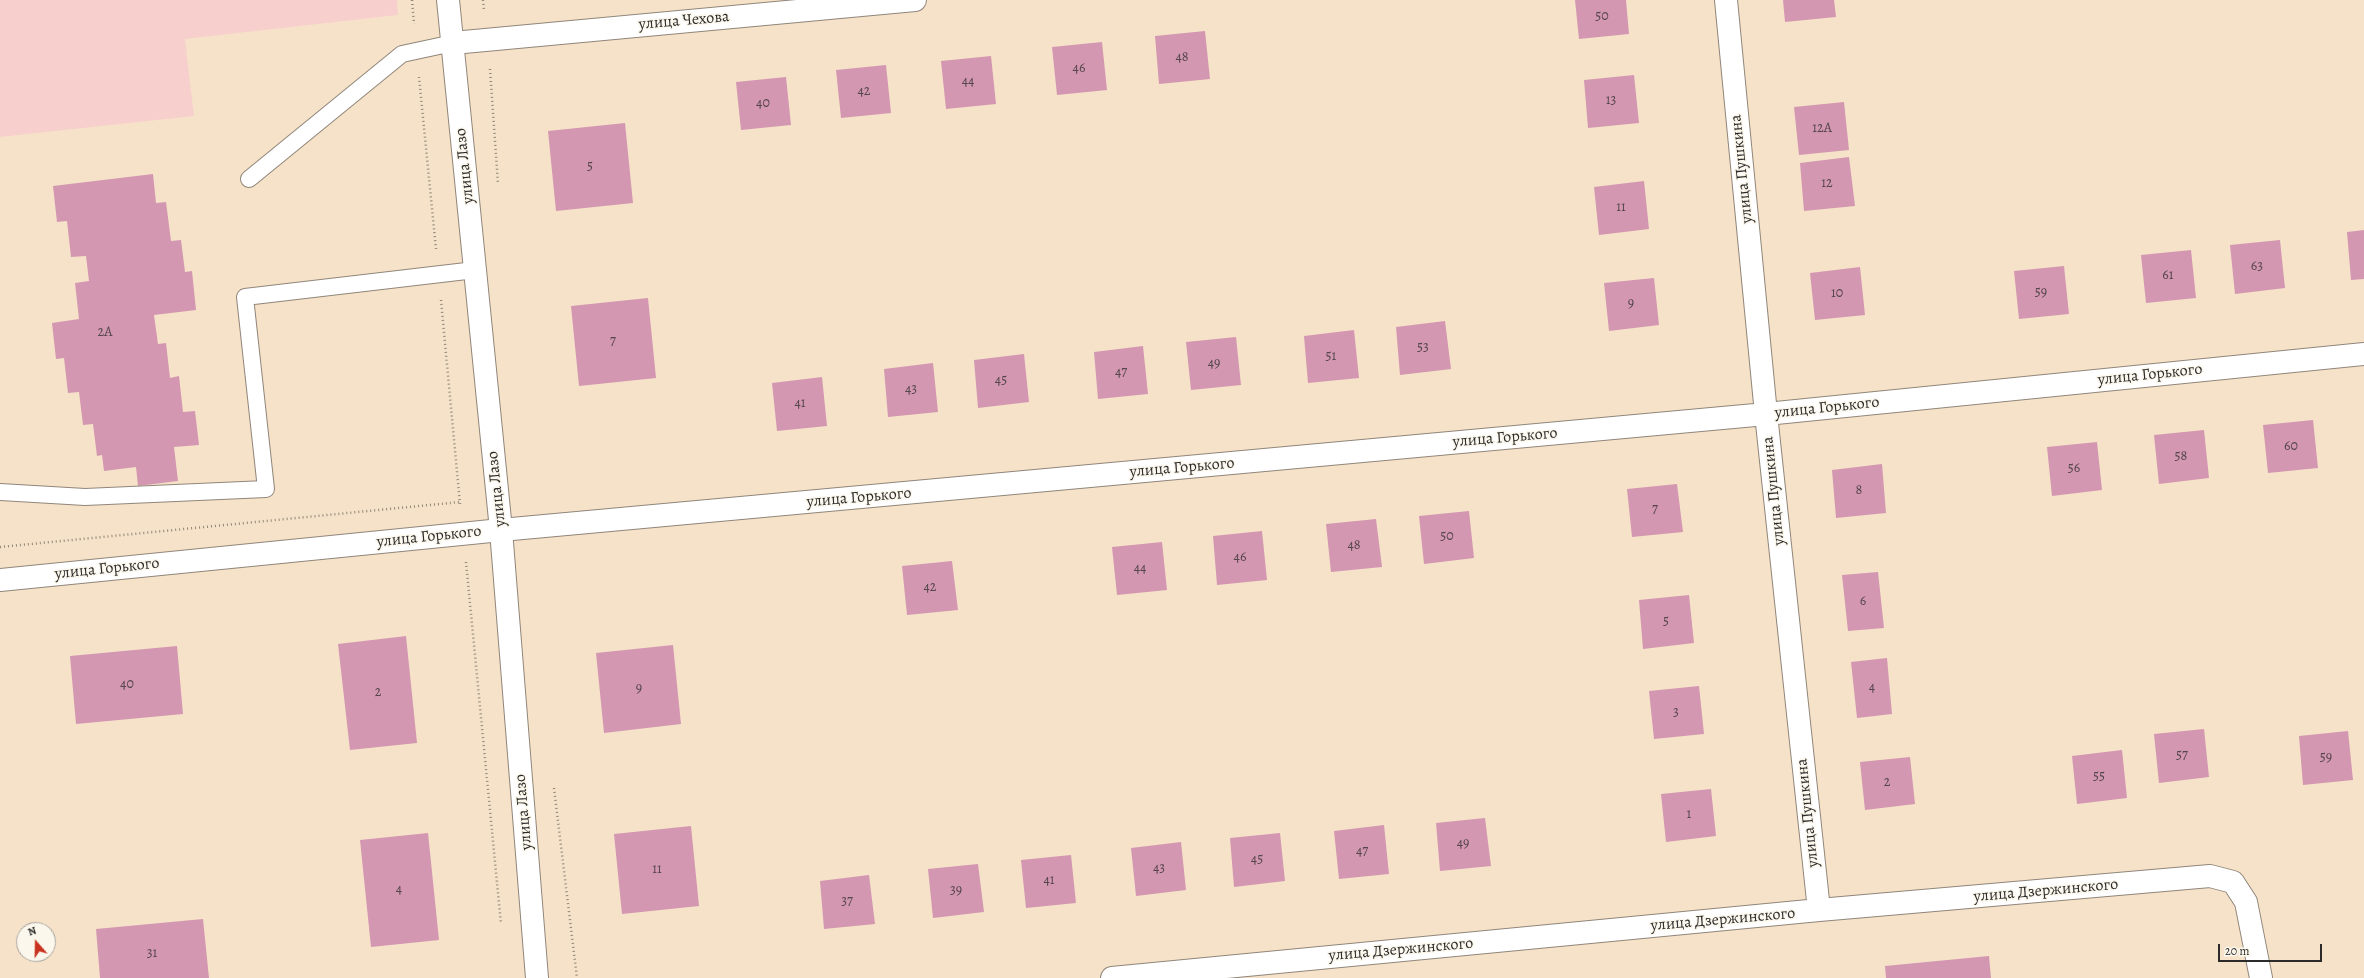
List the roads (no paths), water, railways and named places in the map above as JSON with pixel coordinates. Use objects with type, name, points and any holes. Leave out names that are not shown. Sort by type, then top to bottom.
[{"type":"street","name":"улица Лазо","points":[[448,0],[501,530],[537,978]]},
{"type":"street","name":"улица Чехова","points":[[453,43],[915,0]]},
{"type":"street","name":"улица Пушкина","points":[[1726,0],[1766,414],[1819,910]]},
{"type":"street","name":"улица Горького","points":[[0,580],[501,530],[1766,414],[2364,354]]},
{"type":"street","name":"улица Дзержинского","points":[[1112,978],[1819,910],[2210,876],[2233,882],[2246,902],[2261,978]]},
{"type":"lane","points":[[248,179],[402,54],[453,43]]},
{"type":"lane","points":[[0,492],[85,497],[266,489],[245,297],[475,270]]}]
